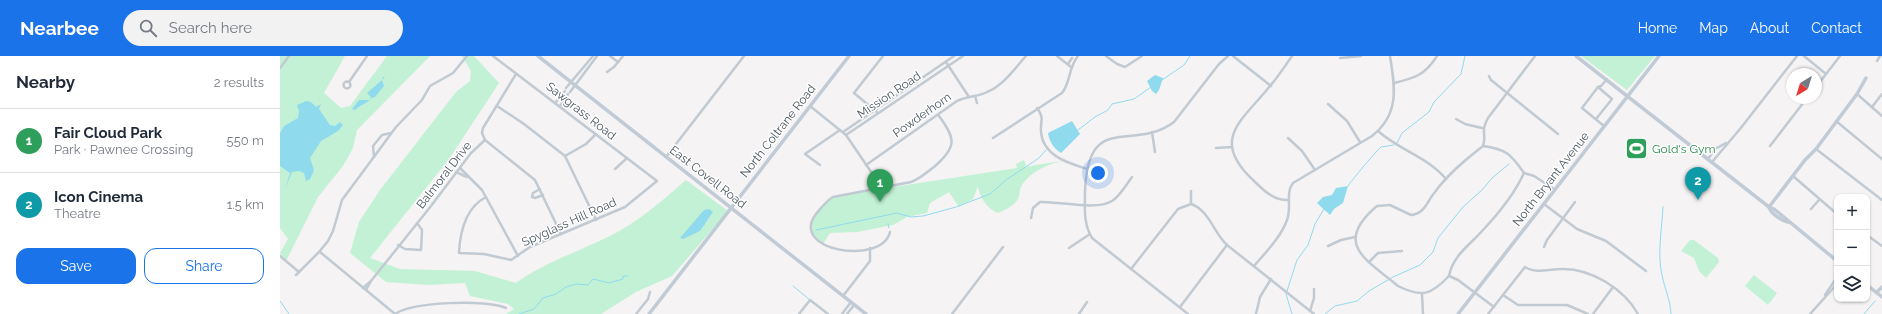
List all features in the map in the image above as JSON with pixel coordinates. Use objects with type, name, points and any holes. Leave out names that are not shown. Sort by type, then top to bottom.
[{"type":"street","points":[[280,68],[289,56]]},
{"type":"street","points":[[349,82],[366,56]]},
{"type":"street","points":[[296,275],[320,252],[331,236],[342,200],[391,133],[422,100],[430,86],[454,73],[467,56]]},
{"type":"street","name":"Sawgrass Road","points":[[492,56],[556,102],[657,181]]},
{"type":"street","name":"East Covell Road","points":[[538,56],[866,314]]},
{"type":"street","points":[[556,102],[585,64],[593,56]]},
{"type":"street","points":[[560,106],[597,56]]},
{"type":"street","points":[[610,56],[618,62]]},
{"type":"street","points":[[607,72],[623,56]]},
{"type":"street","points":[[666,156],[744,56]]},
{"type":"street","name":"North Coltrane Road","points":[[649,314],[849,56]]},
{"type":"street","points":[[878,113],[854,93],[883,56]]},
{"type":"street","name":"Mission Road","points":[[820,165],[805,154],[875,110],[954,56]]},
{"type":"street","name":"Mission Road","points":[[846,135],[963,56]]},
{"type":"street","name":"Powderhorn","points":[[866,165],[938,116],[957,101],[996,88],[1026,56]]},
{"type":"street","points":[[1057,56],[1070,67]]},
{"type":"street","points":[[994,138],[1037,108],[1062,93],[1068,83],[1070,67],[1078,56]]},
{"type":"street","points":[[1106,56],[1117,64],[1125,67],[1142,56]]},
{"type":"street","points":[[1188,314],[1098,244],[1090,234],[1084,220],[1087,169],[1095,150],[1106,140],[1152,132],[1169,126],[1179,117],[1219,64],[1228,56]]},
{"type":"street","points":[[1233,56],[1270,86]]},
{"type":"street","points":[[1289,200],[1275,198],[1238,164],[1232,147],[1232,137],[1236,125],[1270,86],[1292,56]]},
{"type":"street","points":[[1340,58],[1361,56]]},
{"type":"street","points":[[1254,266],[1283,231],[1290,212],[1290,189],[1293,183],[1378,131],[1392,109],[1394,102],[1394,83],[1390,56]]},
{"type":"street","points":[[1394,83],[1414,78],[1421,74],[1432,64],[1436,56]]},
{"type":"street","points":[[1524,173],[1511,196],[1482,231],[1459,254],[1452,266],[1449,276],[1438,288],[1422,294],[1410,292],[1398,286],[1369,262],[1357,249],[1355,237],[1359,226],[1377,206],[1390,205],[1412,215],[1419,213],[1446,179],[1470,155],[1482,146],[1484,141],[1482,128],[1535,56]]},
{"type":"street","points":[[1576,56],[1769,207],[1770,210],[1782,220],[1788,222],[1834,259]]},
{"type":"street","name":"North Bryant Avenue","points":[[1458,314],[1659,56]]},
{"type":"street","points":[[1712,162],[1797,56]]},
{"type":"street","points":[[1804,56],[1826,74]]},
{"type":"street","points":[[1822,79],[1840,56]]},
{"type":"street","points":[[1876,61],[1880,56]]},
{"type":"street","points":[[1068,64],[1072,58]]},
{"type":"street","points":[[946,62],[969,97]]},
{"type":"street","points":[[585,64],[589,68]]},
{"type":"street","name":"Balmoral Drive","points":[[366,290],[398,245],[417,223],[474,149],[485,140],[482,133],[484,128],[516,74]]},
{"type":"street","points":[[1489,76],[1491,80],[1558,134]]},
{"type":"street","points":[[1769,207],[1816,149],[1857,94],[1866,78]]},
{"type":"street","points":[[1604,126],[1582,108],[1598,87],[1601,86],[1607,79]]},
{"type":"street","points":[[908,87],[911,91]]},
{"type":"street","points":[[1596,119],[1612,99],[1598,87]]},
{"type":"street","points":[[1857,94],[1882,116]]},
{"type":"street","points":[[1872,107],[1882,94]]},
{"type":"street","points":[[975,96],[977,102]]},
{"type":"street","points":[[1328,104],[1347,121],[1360,142]]},
{"type":"street","points":[[1770,146],[1802,104]]},
{"type":"street","points":[[497,106],[524,124],[566,156],[596,220]]},
{"type":"street","points":[[810,106],[846,135],[882,188]]},
{"type":"street","points":[[1037,108],[1043,119],[1042,136],[1054,155],[1062,161],[1087,169]]},
{"type":"street","points":[[890,232],[888,238],[883,244],[870,248],[844,251],[829,248],[813,235],[810,224],[819,210],[830,198],[915,181],[949,154],[951,146],[950,134],[938,116]]},
{"type":"street","points":[[1456,119],[1465,124],[1482,128]]},
{"type":"street","points":[[1836,121],[1882,159]]},
{"type":"street","points":[[1378,131],[1392,143],[1434,167],[1446,179]]},
{"type":"street","points":[[1152,132],[1155,152]]},
{"type":"street","points":[[374,157],[372,148],[381,135],[391,133]]},
{"type":"street","points":[[566,156],[586,144],[596,134]]},
{"type":"street","points":[[1288,138],[1302,151],[1315,170]]},
{"type":"street","points":[[485,140],[532,178],[540,190],[561,234]]},
{"type":"street","points":[[1708,159],[1715,149],[1728,142]]},
{"type":"street","points":[[1482,146],[1495,147],[1505,152],[1515,160],[1524,173],[1534,176],[1554,189]]},
{"type":"street","points":[[1216,148],[1232,147]]},
{"type":"street","points":[[1816,149],[1882,200]]},
{"type":"street","points":[[615,169],[627,158]]},
{"type":"street","points":[[460,168],[486,197],[518,256]]},
{"type":"street","points":[[456,172],[469,178]]},
{"type":"street","points":[[1793,176],[1834,212]]},
{"type":"street","points":[[1031,218],[1033,208],[1040,202],[1103,205],[1110,202],[1119,194],[1132,177]]},
{"type":"street","name":"Spyglass Hill Road","points":[[486,197],[480,202],[463,224],[460,234],[459,253],[484,254],[509,260],[518,256],[530,247],[625,207],[657,181]]},
{"type":"street","points":[[540,190],[533,193],[532,197],[535,198],[542,195]]},
{"type":"street","points":[[1191,191],[1191,204]]},
{"type":"street","points":[[1811,210],[1819,200]]},
{"type":"street","points":[[1544,247],[1575,202]]},
{"type":"street","points":[[1191,204],[1203,212],[1217,234],[1227,245],[1314,314]]},
{"type":"street","points":[[1131,269],[1178,209],[1191,204]]},
{"type":"street","points":[[1544,204],[1577,230],[1606,240],[1646,271]]},
{"type":"street","points":[[398,245],[405,249],[421,250],[422,230],[417,223]]},
{"type":"street","points":[[1069,248],[1090,234]]},
{"type":"street","points":[[1328,246],[1341,240],[1355,237]]},
{"type":"street","points":[[1870,237],[1882,246]]},
{"type":"street","points":[[1180,307],[1227,245]]},
{"type":"street","points":[[952,314],[1003,247]]},
{"type":"street","points":[[843,296],[870,261],[870,248]]},
{"type":"street","points":[[1369,262],[1378,253],[1402,251]]},
{"type":"street","points":[[320,252],[395,314],[409,308],[470,302],[498,304],[506,308]]},
{"type":"street","points":[[280,256],[299,272]]},
{"type":"street","points":[[1488,314],[1525,267],[1537,270],[1562,268],[1578,270],[1599,278],[1625,297],[1638,314]]},
{"type":"street","points":[[1449,276],[1458,280],[1494,307]]},
{"type":"street","points":[[1256,314],[1260,298],[1271,279]]},
{"type":"street","name":"Balmoral Drive","points":[[363,288],[371,281]]},
{"type":"street","points":[[1824,297],[1834,282]]},
{"type":"street","points":[[1593,314],[1613,287]]},
{"type":"street","points":[[1810,314],[1834,287]]},
{"type":"street","points":[[1870,287],[1882,296]]},
{"type":"street","points":[[1877,292],[1882,287]]},
{"type":"street","points":[[1310,311],[1314,298],[1314,289]]},
{"type":"street","points":[[636,314],[648,299],[650,292]]},
{"type":"street","points":[[1422,294],[1423,314]]},
{"type":"street","points":[[1503,295],[1518,306],[1567,305],[1588,314]]},
{"type":"street","points":[[799,314],[810,300],[828,314]]},
{"type":"street","points":[[1079,314],[1087,302]]},
{"type":"street","points":[[842,314],[853,304]]},
{"type":"street","points":[[847,314],[853,304]]},
{"type":"green space","points":[[280,56],[345,56],[324,93],[341,108],[350,106],[387,56],[430,56],[357,130],[353,148],[343,166],[318,197],[286,261],[280,253],[288,239],[280,228]]},
{"type":"green space","points":[[462,56],[474,56],[499,83],[449,159],[370,258],[400,269],[475,271],[516,283],[538,269],[598,242],[630,224],[650,211],[686,180],[728,211],[672,276],[636,292],[601,314],[506,314],[514,309],[508,304],[470,296],[465,283],[428,285],[386,282],[350,253],[359,222],[380,190],[456,92],[470,81],[471,71]]},
{"type":"green space","points":[[1581,56],[1655,56],[1627,90]]},
{"type":"green space","points":[[1024,160],[1026,165],[1024,167],[1062,161],[1051,164],[1028,177],[1021,187],[1019,198],[1014,204],[998,213],[987,206],[980,195],[978,186],[973,199],[959,207],[949,192],[930,203],[927,213],[907,217],[893,225],[857,232],[830,233],[823,244],[811,232],[811,221],[830,198],[841,195],[1017,168],[1016,164]]},
{"type":"green space","points":[[1690,240],[1694,240],[1718,258],[1719,262],[1706,278],[1699,271],[1694,258],[1681,251]]},
{"type":"green space","points":[[1754,275],[1777,293],[1768,305],[1745,286]]},
{"type":"water","points":[[1155,75],[1163,78],[1156,94],[1152,91],[1147,81]]},
{"type":"water","points":[[382,80],[384,86],[375,97],[370,100],[371,97],[367,93]]},
{"type":"water","points":[[359,100],[370,100],[355,110],[352,109]]},
{"type":"water","points":[[306,101],[311,102],[316,107],[321,104],[319,109],[330,125],[335,126],[340,122],[343,125],[338,131],[321,141],[310,158],[314,170],[310,179],[306,181],[304,173],[299,171],[292,172],[285,189],[290,173],[280,166],[280,133],[284,126],[298,118],[299,111],[297,105]]},
{"type":"water","points":[[1072,121],[1080,134],[1061,153],[1052,144],[1048,133]]},
{"type":"water","points":[[1348,186],[1343,203],[1334,209],[1330,215],[1317,203],[1323,197],[1332,195],[1336,188]]},
{"type":"water","points":[[709,209],[713,212],[700,231],[683,239],[680,238],[704,210]]},
{"type":"waterway","points":[[1162,80],[1184,65],[1190,56]]},
{"type":"waterway","points":[[1397,143],[1402,133],[1429,112],[1434,102],[1461,74],[1465,56]]},
{"type":"waterway","points":[[1078,130],[1095,117],[1108,110],[1112,104],[1134,99],[1151,87]]},
{"type":"waterway","points":[[1348,186],[1381,147],[1394,145]]},
{"type":"waterway","points":[[816,230],[897,213],[911,217],[923,216],[956,207],[990,194],[1006,180],[1039,158],[1046,150]]},
{"type":"waterway","points":[[1325,314],[1335,306],[1357,301],[1369,291],[1393,277],[1420,265],[1433,252],[1438,238],[1463,207],[1483,189],[1492,178],[1509,164]]},
{"type":"waterway","points":[[1663,207],[1660,258],[1662,275],[1670,303],[1671,314]]},
{"type":"waterway","points":[[1287,291],[1297,260],[1308,245],[1315,224],[1324,209]]},
{"type":"waterway","points":[[888,224],[889,228]]},
{"type":"waterway","points":[[519,314],[534,309],[543,298],[556,294],[566,287],[576,284],[588,285],[593,279],[609,283],[623,279],[623,276],[628,276]]},
{"type":"waterway","points":[[793,286],[810,300]]},
{"type":"waterway","points":[[1286,294],[1292,314]]},
{"type":"waterway","points":[[280,301],[289,314]]},
{"type":"waterway","points":[[1864,314],[1875,301]]},
{"type":"place","name":"Gold's Gym","points":[[1636,149]]},
{"type":"place","name":"Icon Cinema","points":[[1698,200]]},
{"type":"place","name":"Fair Cloud Park","points":[[880,202]]}]
